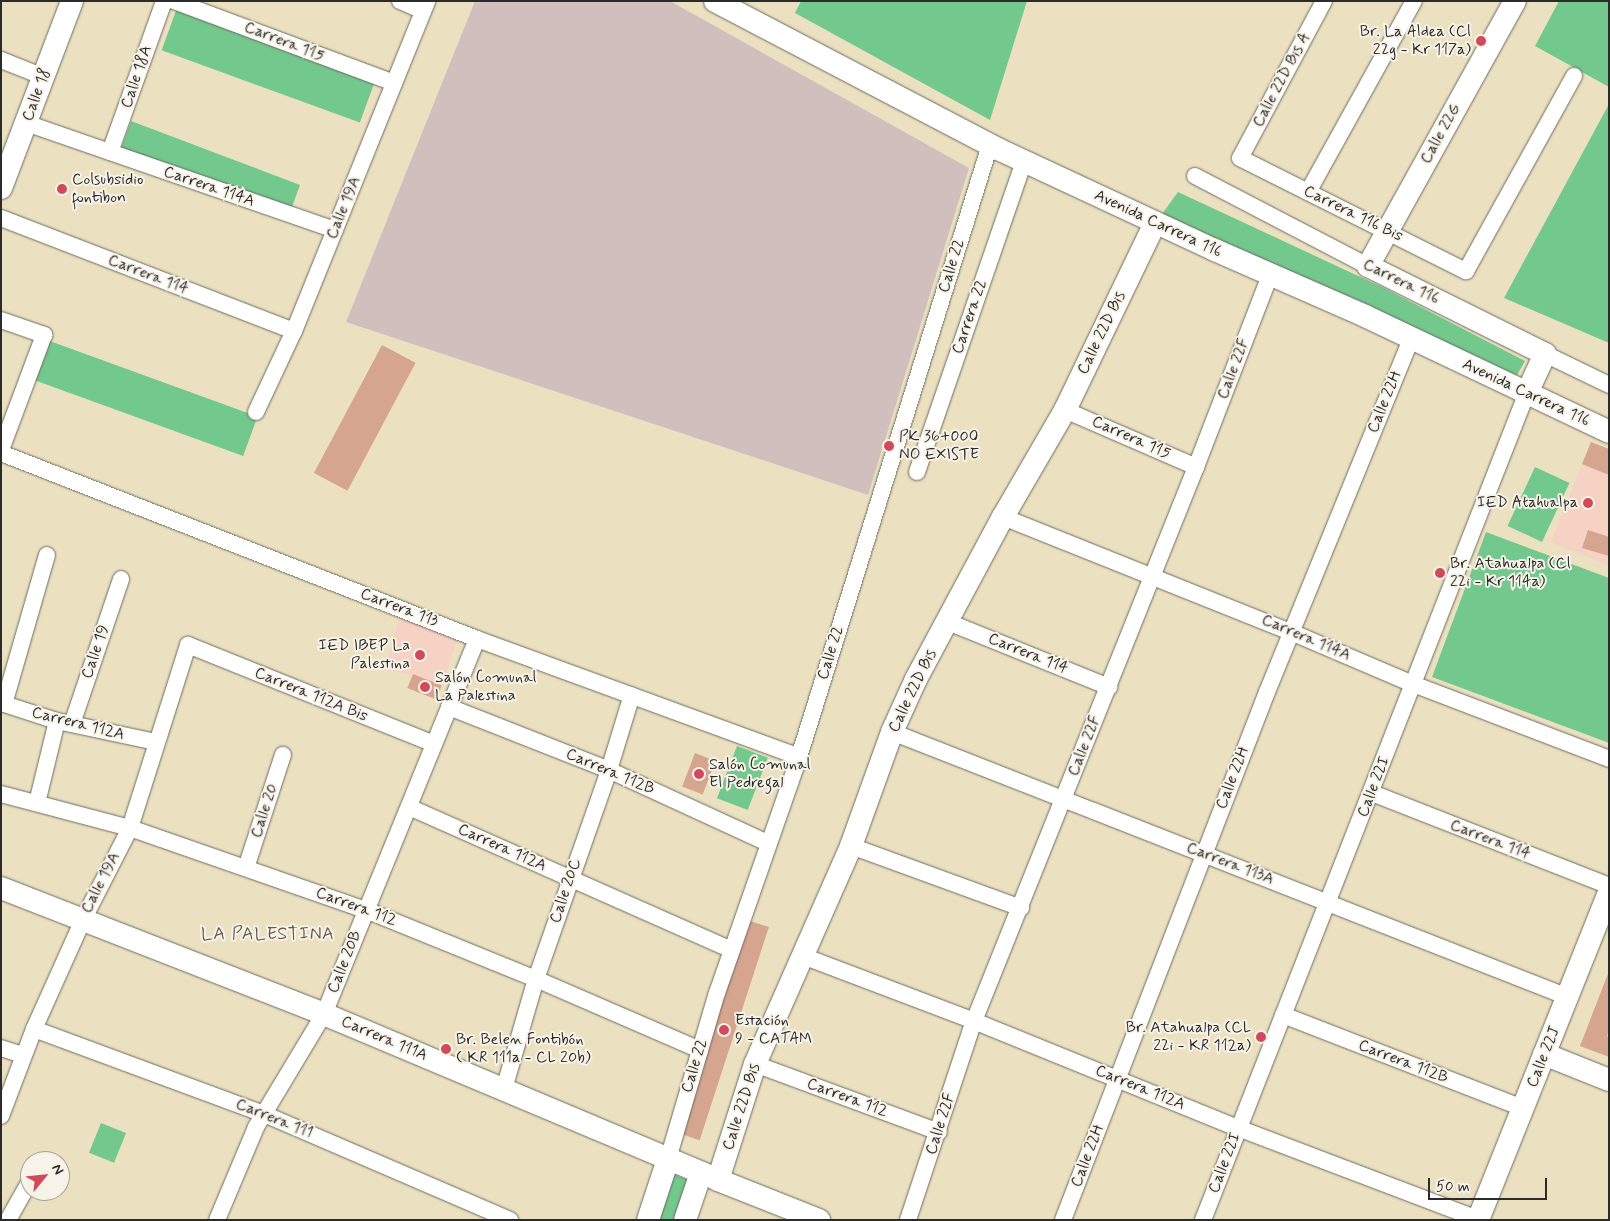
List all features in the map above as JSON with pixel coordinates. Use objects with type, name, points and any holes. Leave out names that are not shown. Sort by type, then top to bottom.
[{"type":"street","name":"Calle 18","points":[[1,188],[72,1]]},
{"type":"street","name":"Calle 18A","points":[[110,152],[164,1]]},
{"type":"street","name":"Carrera 115","points":[[174,1],[394,83]]},
{"type":"street","points":[[400,1],[425,6]]},
{"type":"street","name":"Avenida Carrera 116","points":[[715,1],[990,145],[1609,432]]},
{"type":"street","name":"Calle 22D Bis A","points":[[1240,158],[1324,1]]},
{"type":"street","points":[[1308,192],[1414,1]]},
{"type":"street","name":"Calle 22G","points":[[1368,266],[1515,1]]},
{"type":"street","name":"Calle 19A","points":[[256,412],[294,331],[425,6]]},
{"type":"street","points":[[1,60],[44,77]]},
{"type":"street","name":"Carrera 116 Bis","points":[[1240,158],[1466,270],[1574,76]]},
{"type":"street","name":"Carrera 114A","points":[[26,124],[334,230]]},
{"type":"street","name":"Calle 22","points":[[668,1159],[732,950],[799,757],[990,145]]},
{"type":"street","name":"Carrera 22","points":[[917,472],[1024,161]]},
{"type":"street","name":"Carrera 116","points":[[1195,176],[1368,266],[1609,385]]},
{"type":"street","name":"Carrera 114","points":[[1,218],[294,331]]},
{"type":"street","name":"Calle 22D Bis","points":[[685,1220],[709,1176],[755,1064],[851,846],[892,732],[916,679],[948,622],[1002,517],[1065,410],[1155,223]]},
{"type":"street","name":"Calle 22F","points":[[908,1220],[939,1132],[974,1021],[1109,687],[1270,275]]},
{"type":"street","points":[[1,320],[44,336],[1,451]]},
{"type":"street","name":"Calle 22H","points":[[1063,1220],[1203,854],[1291,632],[1411,339]]},
{"type":"street","name":"Calle 22I","points":[[1203,1220],[1327,902],[1372,793],[1526,395],[1545,354]]},
{"type":"street","name":"Carrera 115","points":[[1065,410],[1196,467]]},
{"type":"street","name":"Carrera 113","points":[[1,451],[477,639],[632,694],[799,757]]},
{"type":"street","name":"Carrera 114A","points":[[1002,517],[1291,632],[1413,684],[1609,759]]},
{"type":"street","points":[[2,703],[47,555]]},
{"type":"street","name":"Calle 19","points":[[37,803],[65,722],[121,579]]},
{"type":"street","name":"Carrera 114","points":[[948,622],[1109,687]]},
{"type":"street","name":"Calle 20B","points":[[216,1220],[236,1171],[264,1114],[324,1014],[477,639]]},
{"type":"street","name":"Calle 19A","points":[[1,1116],[34,1029],[83,920],[130,828],[188,645]]},
{"type":"street","name":"Carrera 112A Bis","points":[[188,645],[434,744]]},
{"type":"street","name":"Calle 20C","points":[[504,1089],[536,979],[609,770],[632,694]]},
{"type":"street","name":"Carrera 112A","points":[[2,703],[65,722],[156,742]]},
{"type":"street","name":"Carrera 112B","points":[[449,707],[609,770],[768,843]]},
{"type":"street","name":"Carrera 113A","points":[[892,732],[1568,997]]},
{"type":"street","name":"Calle 20","points":[[246,868],[283,755]]},
{"type":"street","name":"Carrera 114","points":[[1372,793],[1609,886]]},
{"type":"street","name":"Carrera 112","points":[[1,794],[130,828],[366,910],[536,979],[700,1050]]},
{"type":"street","name":"Carrera 112A","points":[[409,807],[732,950]]},
{"type":"street","points":[[851,846],[1021,908]]},
{"type":"street","name":"Carrera 111A","points":[[1,888],[324,1014],[668,1159],[819,1220]]},
{"type":"street","name":"Calle 22J","points":[[1478,1219],[1609,893]]},
{"type":"street","name":"Carrera 112A","points":[[803,956],[974,1021],[1238,1128],[1478,1219]]},
{"type":"street","name":"Carrera 112B","points":[[1283,1015],[1523,1108]]},
{"type":"street","name":"Carrera 111","points":[[34,1029],[264,1114],[510,1220]]},
{"type":"street","points":[[1,1048],[23,1054]]},
{"type":"street","points":[[1544,1054],[1609,1080]]},
{"type":"street","name":"Carrera 112","points":[[755,1064],[939,1132]]},
{"type":"street","points":[[648,1220],[668,1159]]},
{"type":"street","points":[[8,1220],[20,1199]]},
{"type":"shaded area","points":[[475,1],[670,1],[969,168],[868,495],[346,322]]},
{"type":"shaded area","name":"IED Atahualpa","points":[[1591,442],[1609,449],[1609,566],[1551,542]]},
{"type":"shaded area","name":"IED IBEP La Palestina","points":[[400,617],[457,640],[442,686],[413,674],[384,670]]},
{"type":"green space","points":[[801,1],[1027,1],[990,120],[795,13]]},
{"type":"green space","points":[[1559,1],[1609,1],[1609,87],[1535,46]]},
{"type":"green space","points":[[177,8],[375,80],[360,122],[162,50]]},
{"type":"green space","points":[[1609,104],[1609,343],[1504,298]]},
{"type":"green space","points":[[131,121],[300,185],[292,207],[121,149]]},
{"type":"green space","points":[[1178,192],[1384,288],[1525,361],[1516,377],[1162,214]]},
{"type":"green space","points":[[47,340],[257,417],[243,456],[33,379]]},
{"type":"green space","points":[[1535,467],[1569,483],[1542,542],[1508,526]]},
{"type":"green space","points":[[1486,532],[1609,578],[1609,743],[1432,677]]},
{"type":"green space","points":[[737,746],[768,758],[748,810],[717,798]]},
{"type":"green space","points":[[101,1123],[126,1133],[114,1163],[89,1153]]},
{"type":"green space","points":[[671,1173],[690,1181],[677,1220],[655,1220]]},
{"type":"building","points":[[382,345],[416,363],[347,491],[314,473]]},
{"type":"building","points":[[1591,442],[1609,449],[1609,475],[1582,464]]},
{"type":"building","points":[[1588,530],[1609,537],[1609,556],[1582,548]]},
{"type":"building","name":"Salón Comunal La Palestina","points":[[413,674],[442,686],[436,700],[407,688]]},
{"type":"building","name":"Salón Comunal El Pedregal","points":[[695,753],[716,761],[703,794],[682,787]]},
{"type":"building","name":"Estación 9 - CATAM","points":[[747,920],[769,927],[700,1140],[678,1133]]},
{"type":"building","points":[[1609,971],[1609,1031],[1607,1036],[1609,1037],[1609,1057],[1580,1046]]},
{"type":"place","name":"Br. La Aldea (Cl 22g - Kr 117a)","points":[[1481,41]]},
{"type":"place","name":"Colsubsidio fontibon","points":[[62,189]]},
{"type":"place","name":"PK 36+000 NO EXISTE","points":[[889,446]]},
{"type":"place","name":"IED Atahualpa","points":[[1588,503]]},
{"type":"place","name":"Br. Atahualpa (Cl 22i - Kr 114a)","points":[[1440,573]]},
{"type":"place","name":"IED IBEP La Palestina","points":[[420,655]]},
{"type":"place","name":"Salón Comunal La Palestina","points":[[425,687]]},
{"type":"place","name":"Salón Comunal El Pedregal","points":[[699,774]]},
{"type":"place","name":"Estación 9 - CATAM","points":[[724,1030]]},
{"type":"place","name":"Br. Atahualpa (CL 22i - KR 112a)","points":[[1261,1037]]},
{"type":"place","name":"Br. Belen Fontibón ( KR 111a - CL 20b)","points":[[446,1049]]},
{"type":"district","name":"LA PALESTINA","points":[[268,934]]}]
